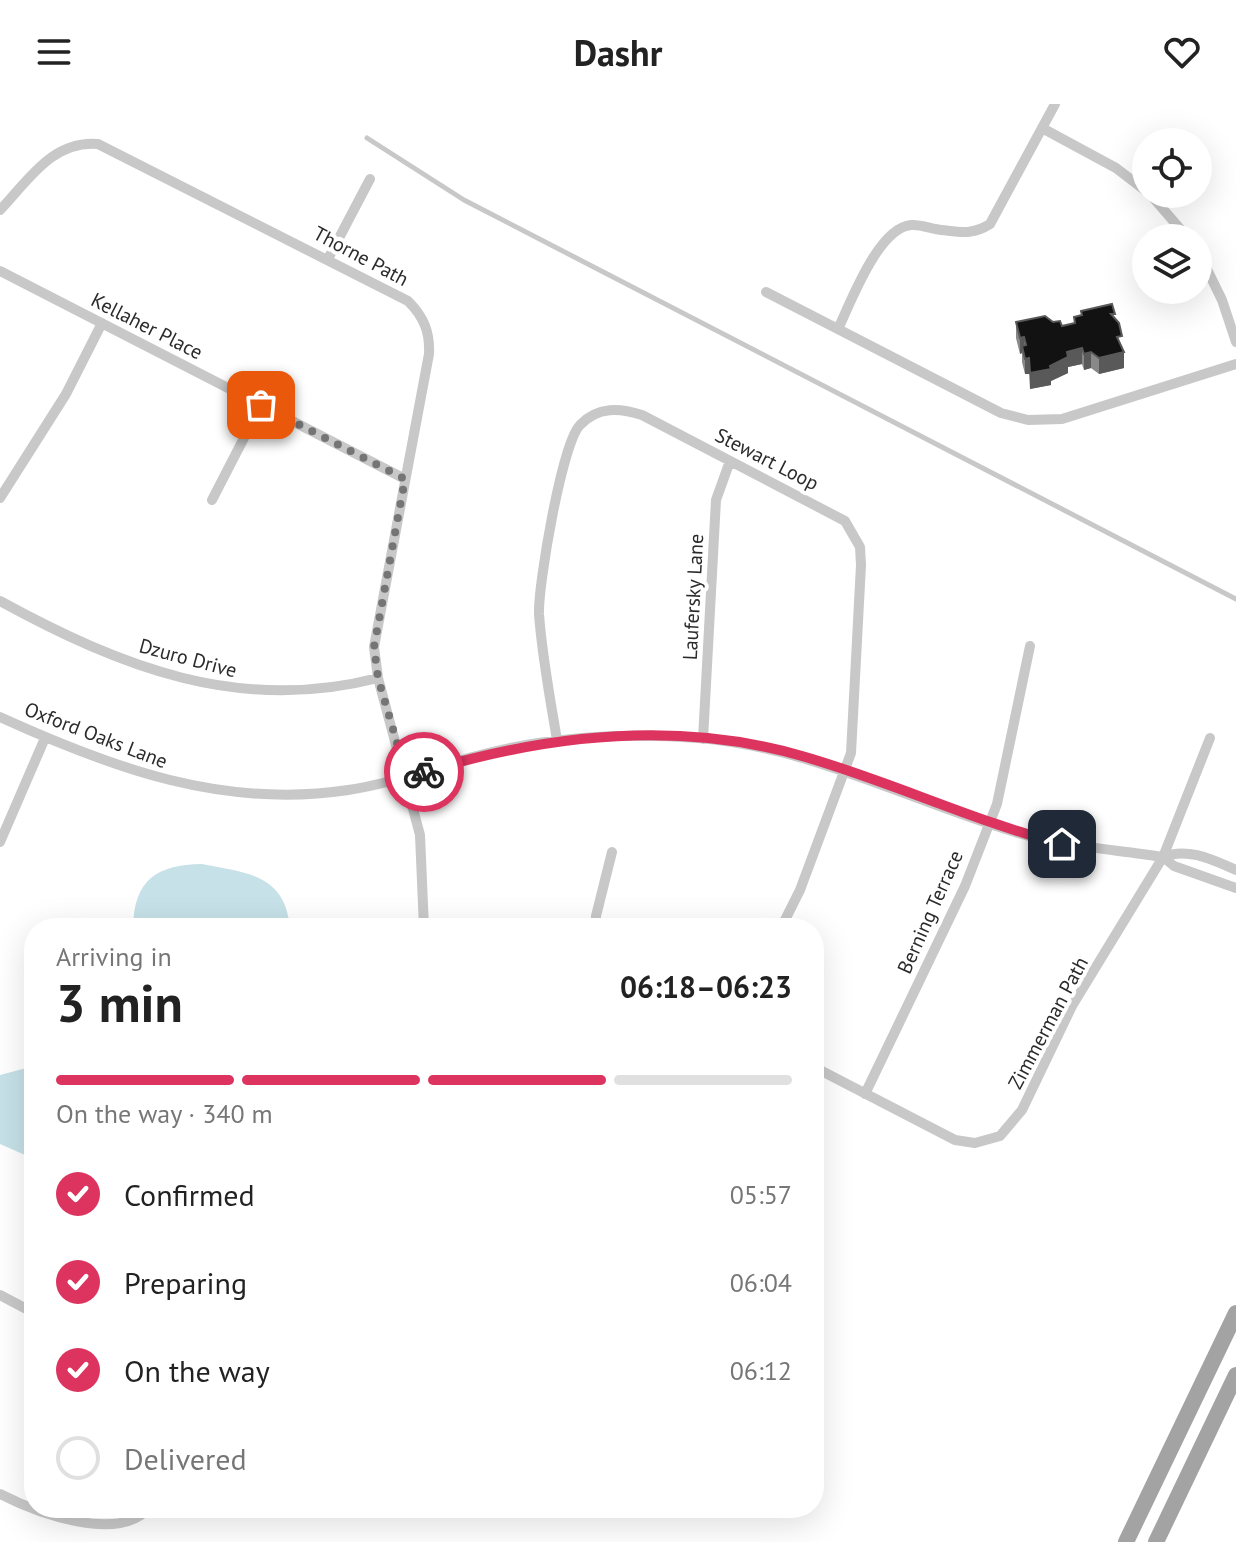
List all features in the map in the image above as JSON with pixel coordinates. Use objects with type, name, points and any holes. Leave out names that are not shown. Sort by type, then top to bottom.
[{"type":"main road","points":[[1126,1542],[1236,1313]]},
{"type":"main road","points":[[1214,1358],[1236,1369]]},
{"type":"main road","points":[[1156,1542],[1236,1375]]},
{"type":"street","points":[[838,329],[874,257],[896,229],[912,225],[963,233],[990,224],[1055,104]]},
{"type":"street","points":[[1042,128],[1116,168],[1132,180]]},
{"type":"street","name":"Thorne Path","points":[[0,210],[57,151],[77,144],[98,144],[408,301],[423,318],[428,330],[429,354],[374,647],[378,678],[407,777],[420,835],[424,918]]},
{"type":"street","points":[[328,259],[370,179]]},
{"type":"street","points":[[1161,208],[1176,224]]},
{"type":"street","name":"Kellaher Place","points":[[0,271],[405,479]]},
{"type":"street","points":[[1212,280],[1236,342]]},
{"type":"street","points":[[766,292],[1001,413],[1028,420],[1062,419],[1236,364]]},
{"type":"street","points":[[0,498],[66,394],[102,323]]},
{"type":"street","points":[[212,500],[261,405]]},
{"type":"street","name":"Stewart Loop","points":[[557,740],[542,646],[539,602],[564,459],[573,434],[591,416],[619,409],[642,415],[845,521],[860,547],[851,753],[800,890],[786,918]]},
{"type":"street","name":"Laufersky Lane","points":[[703,739],[716,500],[730,461]]},
{"type":"street","name":"Dzuro Drive","points":[[0,601],[104,652],[193,682],[241,691],[291,691],[378,678]]},
{"type":"street","name":"Berning Terrace","points":[[865,1094],[965,886],[997,804],[1030,646]]},
{"type":"street","name":"Oxford Oaks Lane","points":[[0,717],[45,738],[147,776],[222,792],[267,796],[326,793],[407,777],[488,753],[557,740],[624,735],[703,739],[781,751],[845,769],[989,823],[1062,844],[1163,857],[1176,852],[1190,853],[1236,870]]},
{"type":"street","points":[[0,842],[45,738]]},
{"type":"street","name":"Zimmerman Path","points":[[824,1072],[955,1140],[975,1143],[1000,1136],[1022,1110],[1072,1006],[1163,857],[1210,738]]},
{"type":"street","points":[[596,918],[612,852]]},
{"type":"street","name":"Oxford Oaks Lane","points":[[1163,857],[1174,866],[1236,888]]},
{"type":"street","points":[[0,1295],[24,1308]]},
{"type":"street","points":[[0,1494],[24,1506]]},
{"type":"street","points":[[47,1518],[84,1537]]},
{"type":"street","points":[[116,1537],[138,1524],[142,1518]]},
{"type":"lane","points":[[367,138],[464,200],[1236,599]]},
{"type":"water","points":[[202,864],[261,879],[280,896],[288,918],[134,918],[143,886],[161,872]]},
{"type":"water","points":[[24,1069],[24,1155],[0,1144],[0,1075]]},
{"type":"building","points":[[1112,304],[1115,314],[1111,314],[1119,323],[1122,336],[1117,337],[1124,352],[1099,358],[1091,352],[1084,354],[1082,348],[1067,352],[1068,357],[1050,366],[1051,369],[1030,373],[1029,358],[1025,359],[1022,346],[1026,345],[1024,337],[1020,338],[1016,322],[1045,316],[1053,322],[1060,321],[1062,326],[1075,323],[1074,317],[1082,315],[1081,311]]},
{"type":"way so far","points":[[261,405],[405,479],[374,647],[378,678],[407,777],[424,772]]},
{"type":"route","points":[[424,772],[488,753],[557,740],[624,735],[703,739],[799,755],[1012,831],[1062,844]]}]
